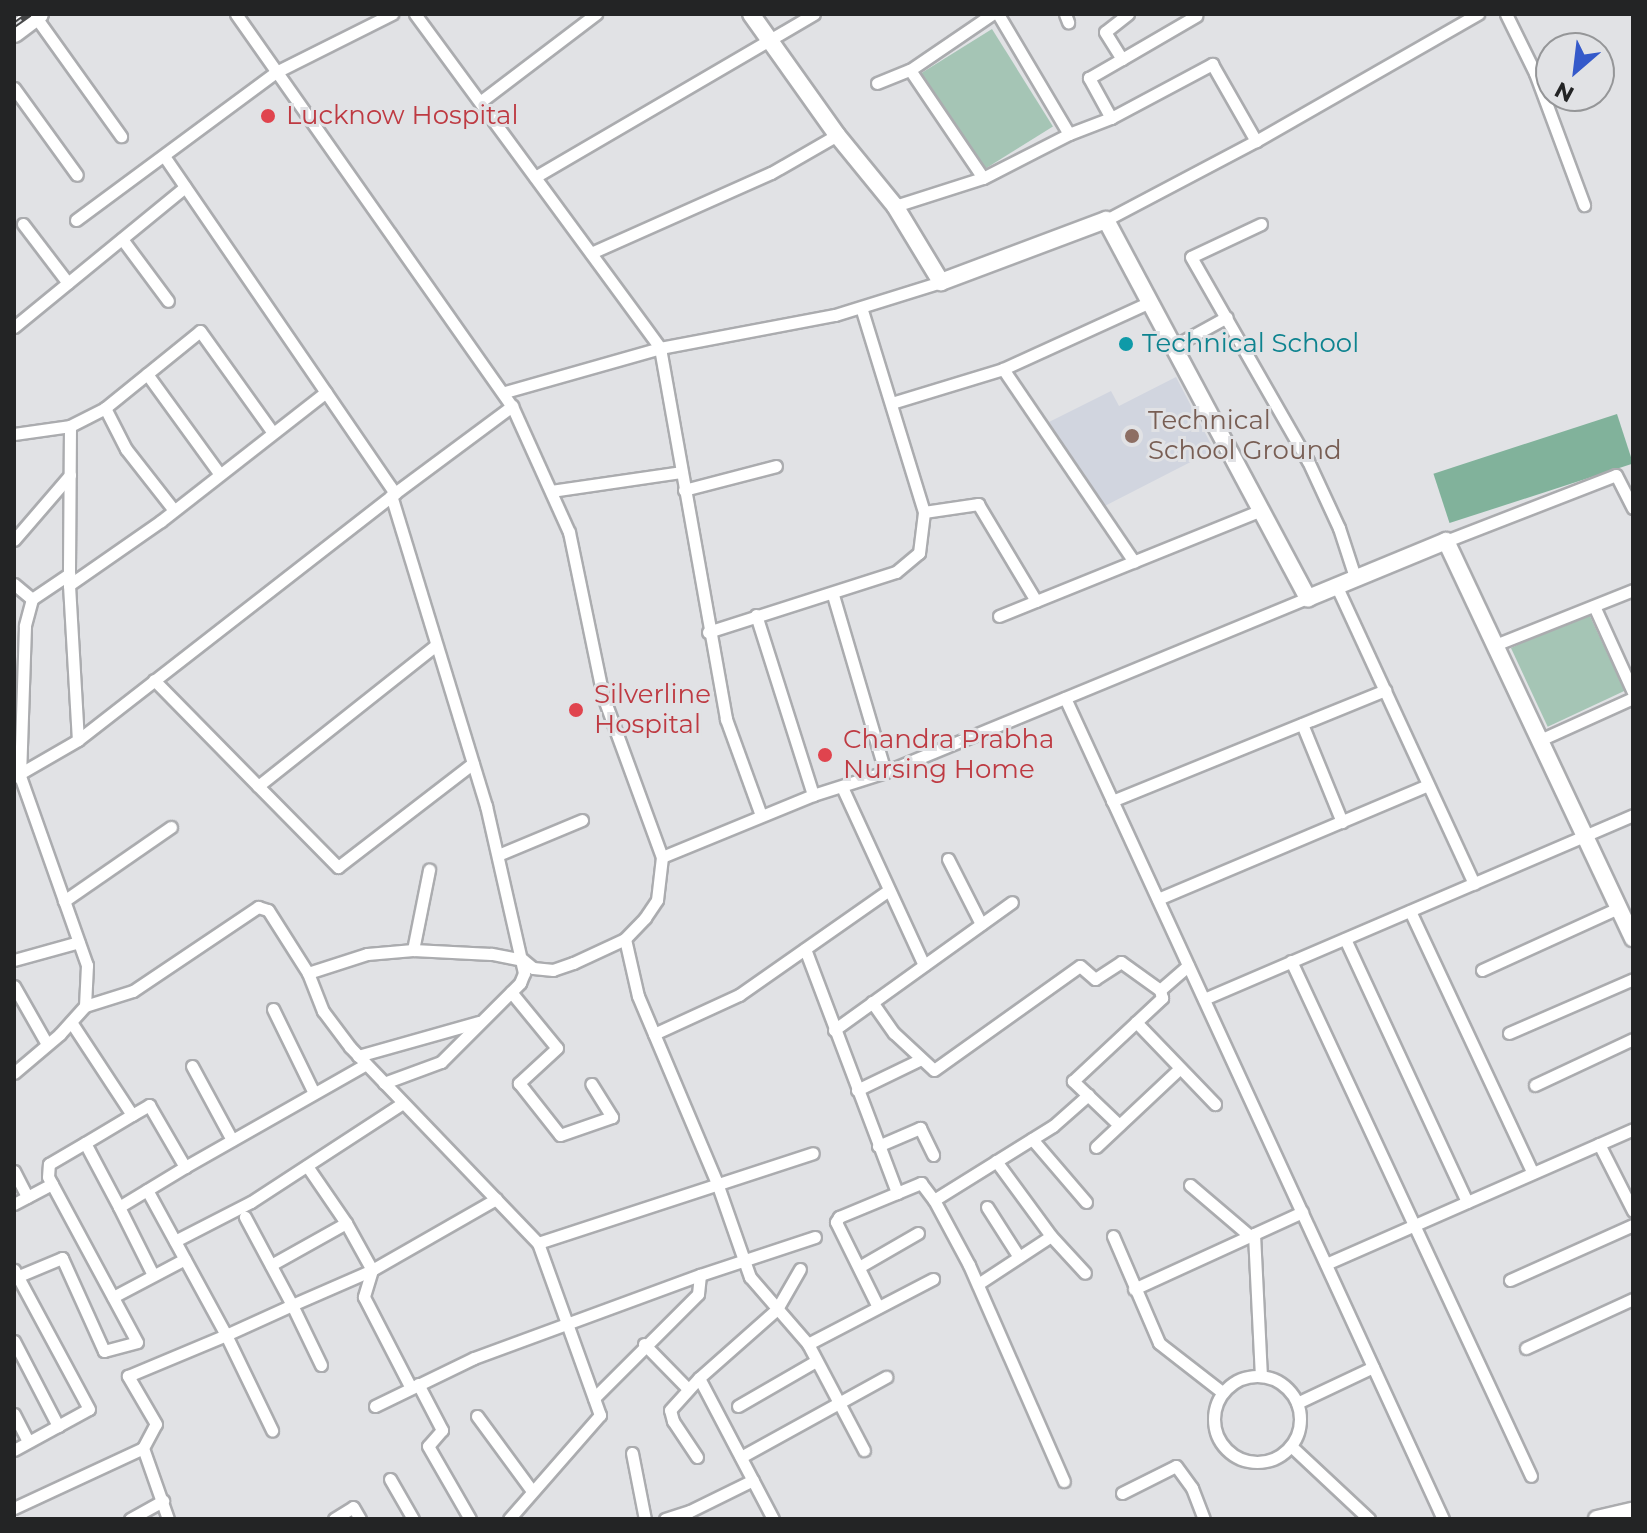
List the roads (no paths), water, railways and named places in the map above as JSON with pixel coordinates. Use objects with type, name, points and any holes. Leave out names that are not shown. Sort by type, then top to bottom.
[{"type":"highway","points":[[14,31],[37,15]]},
{"type":"street","points":[[236,14],[505,392],[569,532],[603,696],[662,857],[657,900],[625,939],[591,957],[553,970],[533,968],[523,960],[476,953],[413,950],[367,954],[308,973]]},
{"type":"street","points":[[76,220],[276,72],[392,14]]},
{"type":"street","points":[[415,14],[660,348],[708,632],[726,719],[761,815]]},
{"type":"street","points":[[480,102],[596,14]]},
{"type":"street","points":[[751,14],[837,135],[895,206],[941,282]]},
{"type":"street","points":[[535,177],[814,14]]},
{"type":"street","points":[[877,83],[910,70],[995,14],[1069,134]]},
{"type":"street","points":[[1122,59],[1105,32],[1128,14]]},
{"type":"street","points":[[505,392],[660,348],[861,307],[941,282],[1106,220],[1256,141],[1478,14]]},
{"type":"street","points":[[1506,14],[1540,87],[1584,205]]},
{"type":"street","points":[[37,15],[121,136]]},
{"type":"street","points":[[1111,118],[1089,78],[1196,16]]},
{"type":"street","points":[[895,206],[983,178],[1069,134],[1111,118],[1212,64],[1256,141]]},
{"type":"street","points":[[910,70],[983,178]]},
{"type":"street","points":[[14,88],[77,175]]},
{"type":"street","points":[[591,253],[747,184],[837,135]]},
{"type":"street","points":[[164,156],[393,494],[473,763],[523,960],[523,977],[511,992],[441,1062],[384,1083]]},
{"type":"street","points":[[16,320],[68,283],[185,187]]},
{"type":"street","points":[[1106,220],[1308,598]]},
{"type":"street","points":[[23,224],[68,283]]},
{"type":"street","points":[[1261,224],[1191,257],[1308,461],[1339,528],[1355,577]]},
{"type":"street","points":[[122,239],[168,301]]},
{"type":"street","points":[[892,403],[1003,369],[1150,302]]},
{"type":"street","points":[[708,632],[756,615],[833,595],[896,572],[919,553],[924,512],[861,307]]},
{"type":"street","points":[[1174,346],[1227,317]]},
{"type":"street","points":[[14,434],[70,426],[105,408],[200,331],[273,433]]},
{"type":"street","points":[[1003,369],[1134,562]]},
{"type":"street","points":[[147,374],[219,473]]},
{"type":"street","points":[[85,1006],[87,965],[17,776],[25,626],[32,599],[69,579],[173,509],[326,392]]},
{"type":"street","points":[[17,776],[78,740],[393,494],[512,406]]},
{"type":"street","points":[[105,408],[126,449],[173,509]]},
{"type":"street","points":[[70,426],[69,579],[78,740]]},
{"type":"street","points":[[684,490],[776,466]]},
{"type":"street","points":[[551,491],[681,472]]},
{"type":"street","points":[[14,540],[70,475]]},
{"type":"street","points":[[662,857],[813,795],[885,772],[1355,577],[1616,475],[1633,508]]},
{"type":"street","points":[[924,512],[978,504],[1036,601]]},
{"type":"street","points":[[999,616],[1262,510]]},
{"type":"street","points":[[1446,541],[1633,938]]},
{"type":"street","points":[[14,584],[32,599]]},
{"type":"street","points":[[1336,585],[1474,884]]},
{"type":"street","points":[[1495,645],[1633,590]]},
{"type":"street","points":[[833,595],[885,772]]},
{"type":"street","points":[[1540,740],[1633,695],[1594,606]]},
{"type":"street","points":[[756,615],[813,795]]},
{"type":"street","points":[[258,786],[436,645]]},
{"type":"street","points":[[154,680],[338,867],[473,763]]},
{"type":"street","points":[[1112,801],[1385,690]]},
{"type":"street","points":[[1065,698],[1443,1519]]},
{"type":"street","points":[[1302,724],[1342,822]]},
{"type":"street","points":[[1158,899],[1428,785]]},
{"type":"street","points":[[842,787],[924,965]]},
{"type":"street","points":[[1204,999],[1633,815]]},
{"type":"street","points":[[498,855],[582,820]]},
{"type":"street","points":[[64,901],[171,827]]},
{"type":"street","points":[[948,859],[981,924]]},
{"type":"street","points":[[413,950],[429,870]]},
{"type":"street","points":[[654,1034],[739,995],[889,890]]},
{"type":"street","points":[[834,1030],[1012,902]]},
{"type":"street","points":[[14,1073],[85,1006],[133,991],[258,907],[268,910],[308,973],[323,1011],[362,1060],[538,1243],[600,1415],[509,1519]]},
{"type":"street","points":[[1482,970],[1618,908]]},
{"type":"street","points":[[1410,911],[1533,1173]]},
{"type":"street","points":[[625,939],[638,996],[717,1183],[750,1277],[808,1344],[864,1450]]},
{"type":"street","points":[[1345,939],[1467,1202]]},
{"type":"street","points":[[14,960],[79,942]]},
{"type":"street","points":[[805,949],[897,1193]]},
{"type":"street","points":[[1291,961],[1531,1476]]},
{"type":"street","points":[[872,1002],[894,1033],[934,1070],[1080,966],[1095,979],[1121,962],[1160,990],[1162,998],[1073,1081],[1119,1125]]},
{"type":"street","points":[[1160,990],[1188,966]]},
{"type":"street","points":[[1509,1033],[1633,979]]},
{"type":"street","points":[[14,986],[47,1044]]},
{"type":"street","points":[[511,992],[557,1048],[519,1083],[560,1135],[612,1117],[591,1084]]},
{"type":"street","points":[[273,1009],[314,1093]]},
{"type":"street","points":[[71,1022],[132,1115]]},
{"type":"street","points":[[119,1207],[314,1093],[362,1060],[479,1022]]},
{"type":"street","points":[[1136,1022],[1215,1104]]},
{"type":"street","points":[[1535,1085],[1633,1039]]},
{"type":"street","points":[[857,1090],[921,1059]]},
{"type":"street","points":[[192,1066],[232,1140]]},
{"type":"street","points":[[1096,1147],[1180,1068]]},
{"type":"street","points":[[934,1200],[1032,1139],[1088,1095]]},
{"type":"street","points":[[175,1241],[251,1202],[403,1103]]},
{"type":"street","points":[[14,1450],[89,1409],[15,1274],[62,1258],[104,1351],[137,1342],[48,1177],[49,1164],[149,1105],[185,1167]]},
{"type":"street","points":[[878,1146],[920,1128],[933,1155]]},
{"type":"street","points":[[1326,1264],[1633,1129]]},
{"type":"street","points":[[1032,1139],[1086,1202]]},
{"type":"street","points":[[85,1143],[153,1275]]},
{"type":"street","points":[[1599,1144],[1633,1211]]},
{"type":"street","points":[[538,1243],[813,1153]]},
{"type":"street","points":[[996,1161],[1051,1236],[1085,1273]]},
{"type":"street","points":[[307,1166],[346,1223],[372,1270],[364,1297],[442,1430],[428,1446],[470,1519]]},
{"type":"street","points":[[14,1171],[27,1197]]},
{"type":"street","points":[[878,1307],[836,1222],[839,1217],[921,1183],[934,1200],[978,1284],[1064,1481]]},
{"type":"street","points":[[14,1204],[52,1184]]},
{"type":"street","points":[[1190,1185],[1252,1235],[1261,1376]]},
{"type":"street","points":[[147,1190],[226,1335],[272,1430]]},
{"type":"street","points":[[14,1508],[143,1448],[156,1424],[128,1376],[372,1270],[496,1199]]},
{"type":"street","points":[[987,1207],[1019,1257]]},
{"type":"street","points":[[1134,1289],[1302,1212]]},
{"type":"street","points":[[245,1217],[321,1365]]},
{"type":"street","points":[[271,1265],[346,1223]]},
{"type":"street","points":[[1510,1280],[1633,1225]]},
{"type":"street","points":[[859,1267],[918,1233]]},
{"type":"street","points":[[978,1284],[1051,1236]]},
{"type":"street","points":[[1113,1236],[1159,1343],[1222,1392]]},
{"type":"street","points":[[375,1406],[474,1358],[700,1275],[815,1237]]},
{"type":"street","points":[[113,1297],[185,1259]]},
{"type":"street","points":[[697,1457],[673,1421],[670,1410],[699,1378],[777,1309],[800,1269]]},
{"type":"street","points":[[594,1398],[644,1344],[698,1294],[700,1275]]},
{"type":"street","points":[[808,1344],[933,1279]]},
{"type":"street","points":[[1526,1348],[1633,1299]]},
{"type":"street","points":[[14,1341],[58,1426]]},
{"type":"street","points":[[644,1344],[688,1389]]},
{"type":"street","points":[[738,1406],[816,1361]]},
{"type":"street","points":[[1297,1403],[1373,1367]]},
{"type":"street","points":[[1261,1376],[1284,1385],[1297,1403],[1300,1429],[1291,1446],[1280,1456],[1262,1463],[1242,1461],[1229,1453],[1218,1440],[1213,1424],[1214,1408],[1222,1392],[1238,1379],[1261,1376]]},
{"type":"street","points":[[741,1457],[886,1377]]},
{"type":"street","points":[[699,1378],[773,1519]]},
{"type":"street","points":[[14,1414],[28,1442]]},
{"type":"street","points":[[477,1416],[532,1491]]},
{"type":"street","points":[[1291,1446],[1369,1519]]},
{"type":"street","points":[[143,1448],[168,1519]]},
{"type":"street","points":[[632,1453],[645,1519]]},
{"type":"street","points":[[1122,1493],[1176,1466],[1192,1488],[1204,1519]]},
{"type":"street","points":[[390,1479],[413,1519]]},
{"type":"street","points":[[665,1519],[690,1511],[753,1480]]},
{"type":"street","points":[[130,1519],[163,1501]]},
{"type":"street","points":[[334,1519],[353,1507],[360,1519]]},
{"type":"street","points":[[1597,1519],[1633,1511]]},
{"type":"railway","points":[[14,25],[30,14]]},
{"type":"place","name":"Lucknow Hospital","points":[[268,116]]},
{"type":"place","name":"Technical School","points":[[1126,344]]},
{"type":"place","name":"Technical School Ground","points":[[1132,436]]},
{"type":"place","name":"Silverline Hospital","points":[[576,710]]},
{"type":"place","name":"Chandra Prabha Nursing Home","points":[[825,755]]}]
